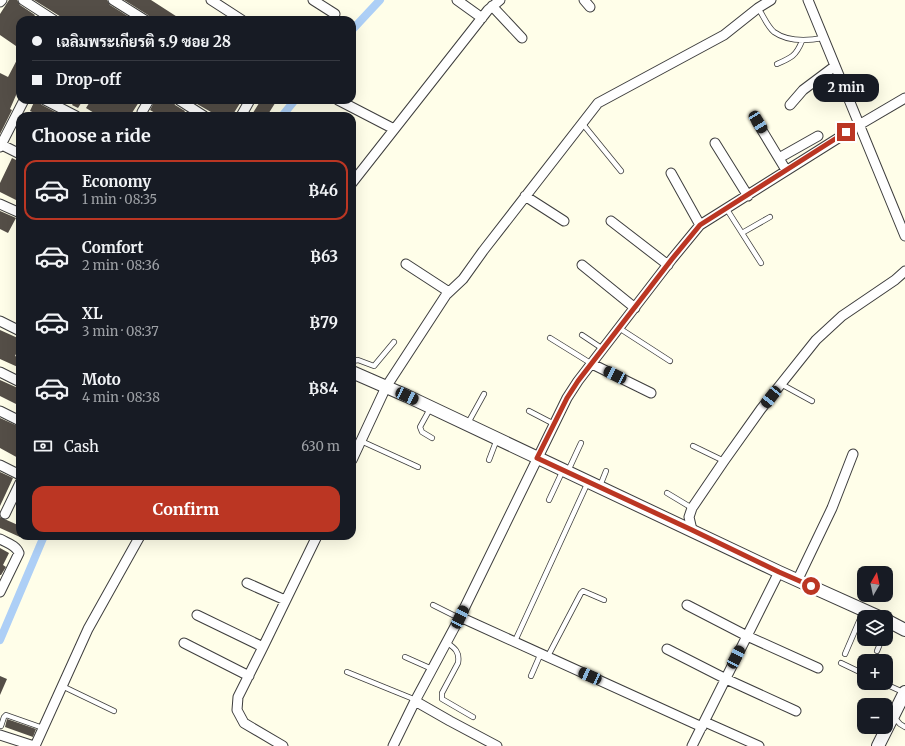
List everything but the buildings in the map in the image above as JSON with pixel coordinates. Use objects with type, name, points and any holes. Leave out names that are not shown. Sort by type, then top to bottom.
[{"type":"street","points":[[23,0],[43,16]]},
{"type":"street","points":[[113,0],[139,16]]},
{"type":"street","points":[[211,0],[236,16]]},
{"type":"street","points":[[313,0],[335,14]]},
{"type":"street","points":[[457,0],[482,18]]},
{"type":"street","points":[[356,175],[482,18],[492,6],[500,0]]},
{"type":"street","points":[[356,452],[386,387],[433,314],[449,292],[463,279],[525,196],[598,103],[724,35],[770,0]]},
{"type":"street","points":[[808,0],[905,236]]},
{"type":"street","points":[[492,6],[522,38]]},
{"type":"street","points":[[790,105],[803,90],[835,66]]},
{"type":"street","points":[[393,746],[446,642],[460,618],[567,398],[668,265],[700,225],[748,196],[786,170],[905,98]]},
{"type":"street","points":[[53,104],[68,112]]},
{"type":"street","points":[[142,112],[146,104]]},
{"type":"street","points":[[183,104],[191,112]]},
{"type":"street","points":[[346,104],[394,129]]},
{"type":"street","points":[[16,115],[0,145],[16,152]]},
{"type":"street","points":[[758,122],[786,170]]},
{"type":"street","points":[[779,158],[818,136]]},
{"type":"street","points":[[715,143],[748,196]]},
{"type":"street","points":[[671,173],[700,225]]},
{"type":"street","points":[[525,196],[564,221]]},
{"type":"street","points":[[0,204],[16,211]]},
{"type":"street","points":[[612,221],[668,265]]},
{"type":"street","points":[[406,264],[449,292]]},
{"type":"street","points":[[582,265],[635,308]]},
{"type":"street","points":[[692,530],[689,517],[692,508],[724,461],[781,384],[816,340],[826,329],[842,316],[895,280],[905,271]]},
{"type":"street","points":[[0,321],[16,329]]},
{"type":"street","points":[[592,364],[651,393]]},
{"type":"street","points":[[0,372],[16,380]]},
{"type":"street","points":[[356,374],[431,407],[565,472],[864,610]]},
{"type":"street","points":[[0,411],[16,419]]},
{"type":"street","points":[[798,579],[832,508],[853,454]]},
{"type":"street","points":[[0,465],[16,473]]},
{"type":"street","points":[[5,514],[16,491]]},
{"type":"street","points":[[0,539],[14,546],[19,553],[0,592]]},
{"type":"street","points":[[0,730],[35,746],[88,629],[138,540]]},
{"type":"street","points":[[283,746],[244,722],[237,710],[238,697],[315,540]]},
{"type":"street","points":[[692,746],[779,572]]},
{"type":"street","points":[[247,583],[285,600]]},
{"type":"street","points":[[687,605],[747,636],[818,668]]},
{"type":"street","points":[[197,615],[263,647]]},
{"type":"street","points":[[460,618],[703,724],[759,746]]},
{"type":"street","points":[[893,624],[905,630]]},
{"type":"street","points":[[184,643],[249,676]]},
{"type":"street","points":[[667,649],[726,679],[796,711]]},
{"type":"street","points":[[893,716],[905,693]]},
{"type":"street","points":[[416,701],[497,746]]},
{"type":"street","points":[[880,745],[885,734]]},
{"type":"lane","points":[[758,8],[774,31],[782,36],[802,41],[824,38]]},
{"type":"lane","points":[[777,64],[792,58],[796,54],[802,41]]},
{"type":"lane","points":[[582,123],[621,171]]},
{"type":"lane","points":[[726,208],[761,263]]},
{"type":"lane","points":[[742,233],[770,217]]},
{"type":"lane","points":[[619,328],[670,361]]},
{"type":"lane","points":[[582,335],[603,349]]},
{"type":"lane","points":[[550,338],[592,364]]},
{"type":"lane","points":[[356,360],[374,366],[394,342]]},
{"type":"lane","points":[[781,384],[812,401]]},
{"type":"lane","points":[[467,425],[484,394]]},
{"type":"lane","points":[[431,407],[420,427],[422,432],[432,438]]},
{"type":"lane","points":[[530,411],[554,424]]},
{"type":"lane","points":[[489,460],[497,439]]},
{"type":"lane","points":[[361,441],[418,467]]},
{"type":"lane","points":[[548,500],[581,443]]},
{"type":"lane","points":[[693,446],[724,461]]},
{"type":"lane","points":[[514,641],[594,485],[606,471]]},
{"type":"lane","points":[[667,493],[692,508]]},
{"type":"lane","points":[[531,676],[581,593],[583,591],[588,592],[604,600]]},
{"type":"lane","points":[[433,605],[460,618]]},
{"type":"lane","points":[[845,654],[857,626]]},
{"type":"lane","points":[[446,642],[456,650],[459,655],[459,659],[442,693],[442,699],[473,717]]},
{"type":"lane","points":[[877,651],[879,646]]},
{"type":"lane","points":[[405,657],[432,669]]},
{"type":"lane","points":[[841,663],[857,671]]},
{"type":"lane","points":[[347,672],[416,701]]},
{"type":"lane","points":[[62,686],[114,711]]},
{"type":"lane","points":[[893,688],[905,693]]},
{"type":"lane","points":[[0,730],[6,715],[43,728]]},
{"type":"lane","points":[[893,716],[905,727]]},
{"type":"waterway","points":[[356,26],[380,0]]},
{"type":"waterway","points":[[285,112],[292,104]]},
{"type":"waterway","points":[[0,640],[42,540]]},
{"type":"route","points":[[811,586],[537,458],[567,398],[578,381],[700,225],[748,196],[846,132]]}]
